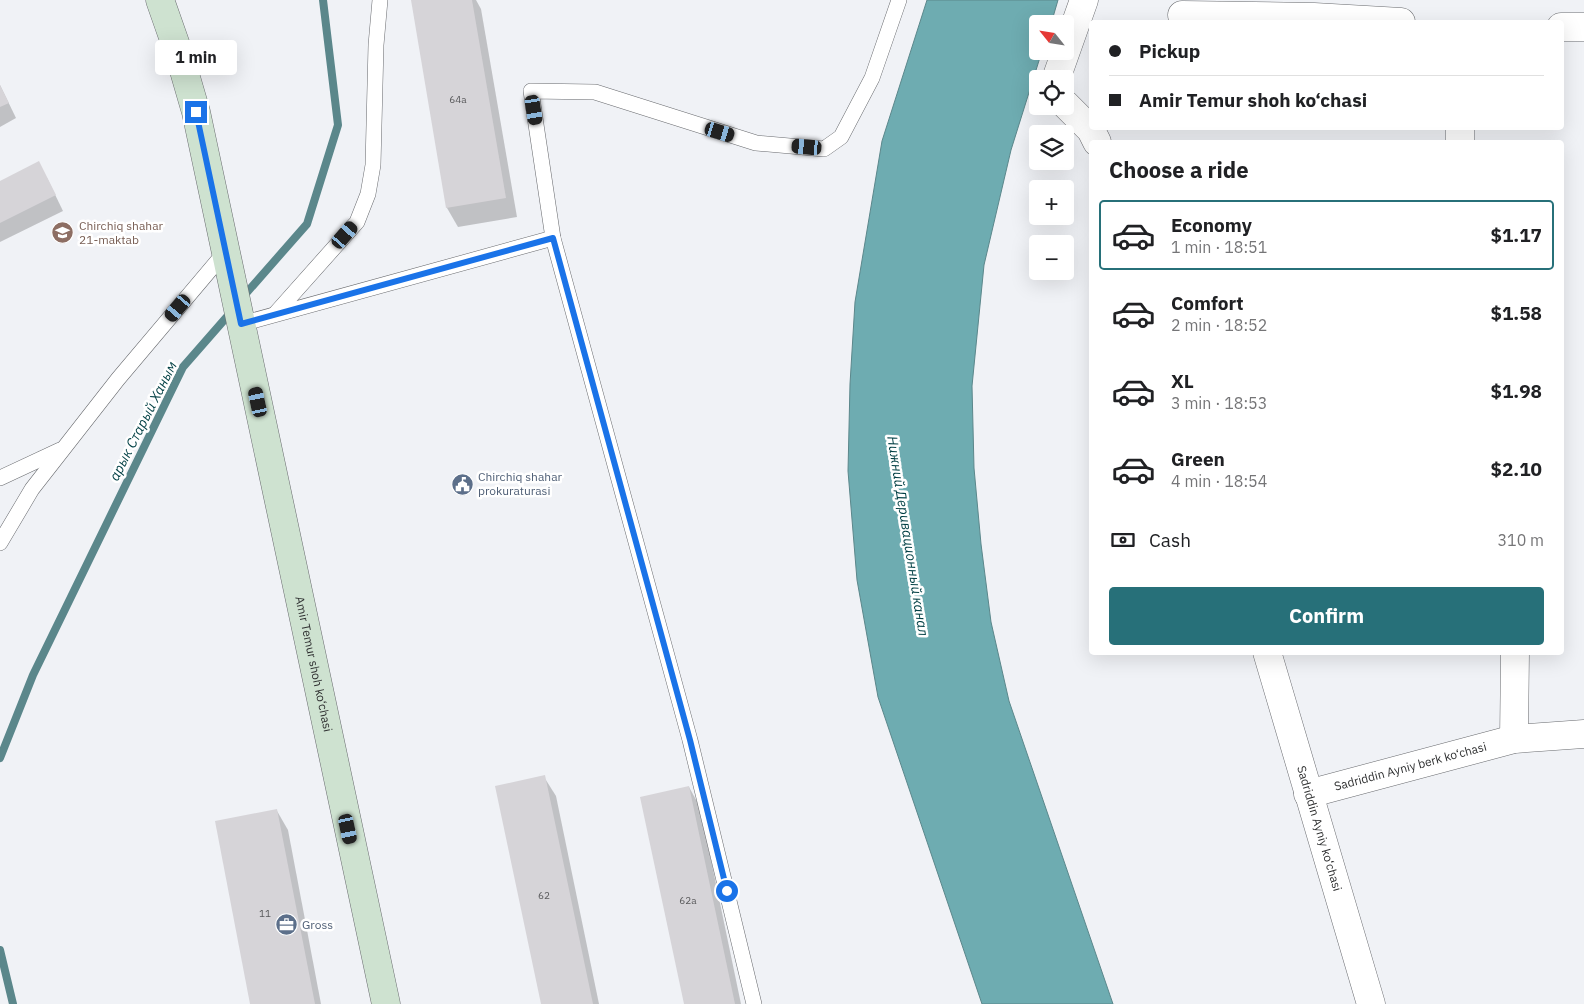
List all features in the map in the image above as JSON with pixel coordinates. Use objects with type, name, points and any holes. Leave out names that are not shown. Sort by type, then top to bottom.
[{"type":"main road","points":[[160,0],[180,57],[196,112],[229,263]]},
{"type":"main road","name":"Amir Temur shoh ko‘chasi","points":[[229,263],[386,1004]]},
{"type":"street","points":[[1059,70],[1084,0]]},
{"type":"street","points":[[1182,15],[1330,9],[1390,20]]},
{"type":"street","points":[[1564,27],[1584,27]]},
{"type":"street","points":[[1074,113],[1089,127]]},
{"type":"street","name":"Sadriddin Ayniy ko‘chasi","points":[[1268,655],[1371,1004]]},
{"type":"street","points":[[1514,655],[1514,739]]},
{"type":"street","name":"Sadriddin Ayniy berk ko‘chasi","points":[[1308,794],[1514,739],[1584,734]]},
{"type":"lane","points":[[275,314],[356,222],[368,194],[373,165],[376,45],[380,0]]},
{"type":"lane","points":[[754,1004],[690,740],[553,238],[531,91],[595,92],[756,143],[824,149],[841,137],[872,78],[899,0]]},
{"type":"lane","points":[[241,324],[553,238]]},
{"type":"lane","points":[[0,543],[32,489],[118,379],[229,263]]},
{"type":"lane","points":[[0,478],[64,448]]},
{"type":"water","name":"Нижний Деривационный канал","points":[[927,0],[1058,0],[1054,15],[1029,15],[1029,60],[1039,60],[1036,70],[1029,70],[1029,93],[1011,150],[984,265],[972,386],[974,468],[991,622],[1009,701],[1113,1004],[982,1004],[878,697],[857,580],[848,471],[850,384],[855,302],[882,141]]},
{"type":"building","points":[[411,0],[472,0],[506,198],[446,208]]},
{"type":"building","points":[[0,85],[9,103],[0,107]]},
{"type":"building","points":[[39,161],[56,195],[0,223],[0,181]]},
{"type":"building","points":[[545,775],[593,1004],[541,1004],[495,786]]},
{"type":"building","points":[[689,786],[735,1004],[684,1004],[640,797]]},
{"type":"building","points":[[277,809],[315,1004],[250,1004],[215,821]]},
{"type":"waterway","name":"арык Старый Ханым","points":[[242,298],[307,224],[338,125],[323,0]]},
{"type":"waterway","name":"арык Старый Ханым","points":[[0,758],[33,675],[183,367],[232,311]]},
{"type":"waterway","name":"арык Старый Ханым","points":[[0,950],[13,1004]]},
{"type":"place","name":"Chirchiq shahar 21-maktab","points":[[63,233]]},
{"type":"place","name":"Chirchiq shahar prokuraturasi","points":[[462,484]]},
{"type":"place","name":"Gross","points":[[286,925]]},
{"type":"route","points":[[196,112],[241,324],[553,238],[690,740],[727,891]]}]
